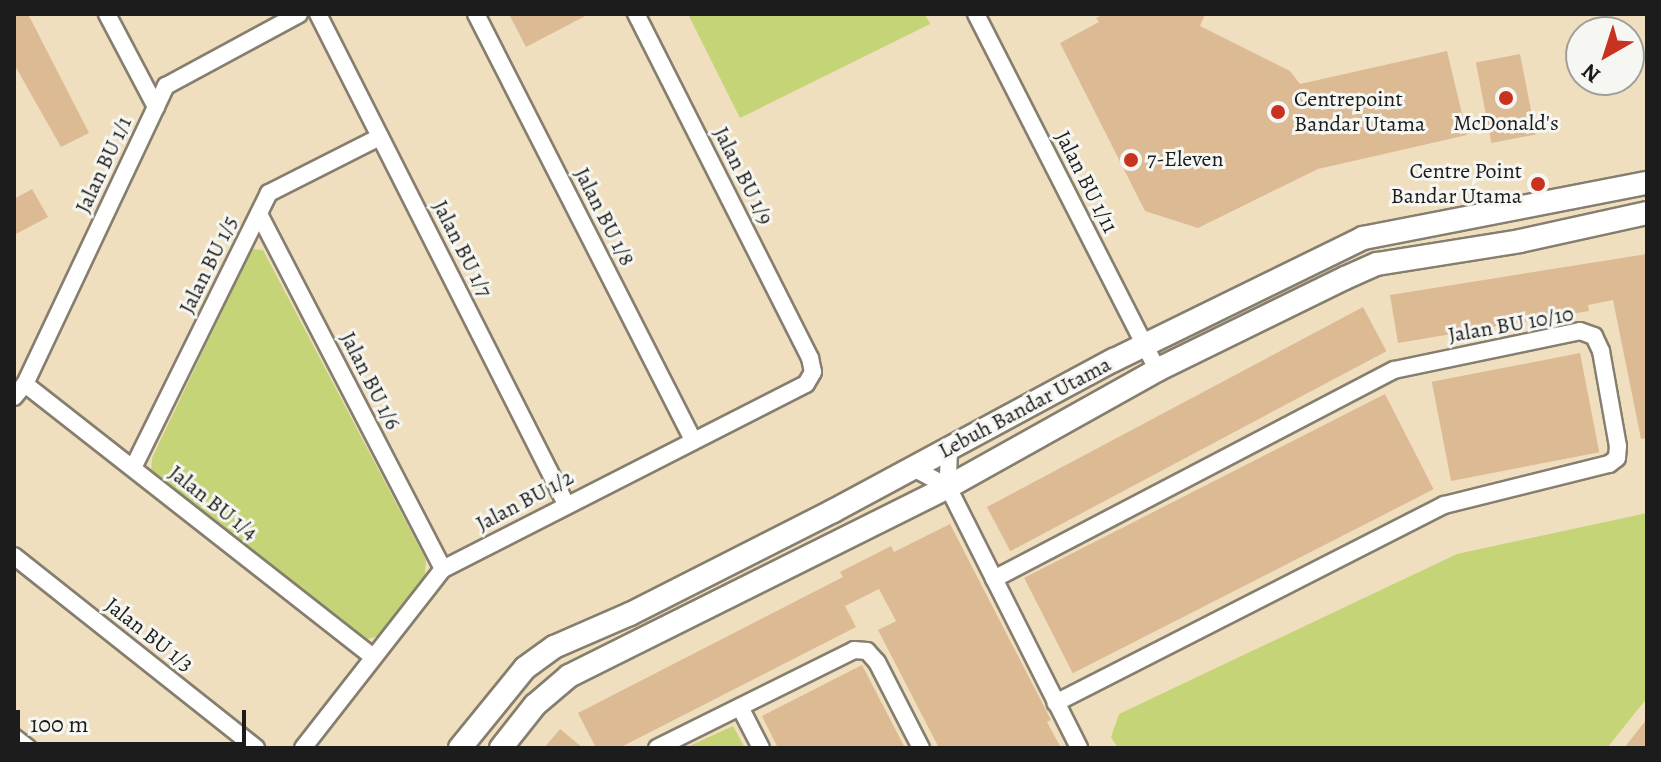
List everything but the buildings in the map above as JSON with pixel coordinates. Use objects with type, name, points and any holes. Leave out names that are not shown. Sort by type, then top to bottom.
[{"type":"main road","name":"Lebuh Bandar Utama","points":[[460,748],[525,668],[554,647],[630,614],[1144,345],[1363,238],[1647,183]]},
{"type":"main road","name":"Lebuh Bandar Utama","points":[[501,748],[535,705],[569,676],[948,487],[1157,370],[1377,264],[1520,241],[1644,215]]},
{"type":"street","points":[[107,14],[156,107]]},
{"type":"street","name":"Jalan BU 1/1","points":[[14,397],[25,384],[166,86],[299,14]]},
{"type":"street","name":"Jalan BU 1/7","points":[[318,14],[566,504]]},
{"type":"street","name":"Jalan BU 1/8","points":[[476,14],[693,440]]},
{"type":"street","name":"Jalan BU 1/9","points":[[636,14],[810,358]]},
{"type":"street","name":"Jalan BU 1/11","points":[[979,15],[1157,370]]},
{"type":"street","name":"Jalan BU 1/5","points":[[133,468],[269,193],[380,137]]},
{"type":"street","name":"Jalan BU 1/6","points":[[259,214],[443,569]]},
{"type":"street","name":"Jalan BU 10/10","points":[[994,579],[1394,370],[1580,331],[1594,336],[1601,351],[1618,446],[1617,458],[1609,464],[1444,505],[1056,703]]},
{"type":"street","name":"Jalan BU 1/2","points":[[303,748],[443,569],[806,384],[813,372],[810,358]]},
{"type":"street","name":"Jalan BU 1/4","points":[[25,384],[373,657]]},
{"type":"street","points":[[949,449],[948,487],[1079,748]]},
{"type":"street","points":[[913,468],[948,487]]},
{"type":"street","name":"Jalan BU 1/3","points":[[14,556],[256,748]]},
{"type":"street","points":[[657,748],[854,650],[867,651],[877,662],[921,748]]},
{"type":"street","points":[[740,707],[761,748]]},
{"type":"street","points":[[14,737],[28,748]]},
{"type":"green space","points":[[688,14],[925,14],[930,24],[740,118]]},
{"type":"green space","points":[[252,249],[263,250],[426,560],[425,575],[381,636],[362,640],[151,472],[152,458]]},
{"type":"green space","points":[[1647,513],[1647,698],[1607,748],[1118,748],[1111,737],[1119,714],[1457,554]]},
{"type":"green space","points":[[733,726],[745,748],[685,748]]},
{"type":"place","name":"McDonald's","points":[[1506,98]]},
{"type":"place","name":"Centrepoint Bandar Utama","points":[[1278,112]]},
{"type":"place","name":"7-Eleven","points":[[1131,160]]},
{"type":"place","name":"Centre Point Bandar Utama","points":[[1538,184]]}]
